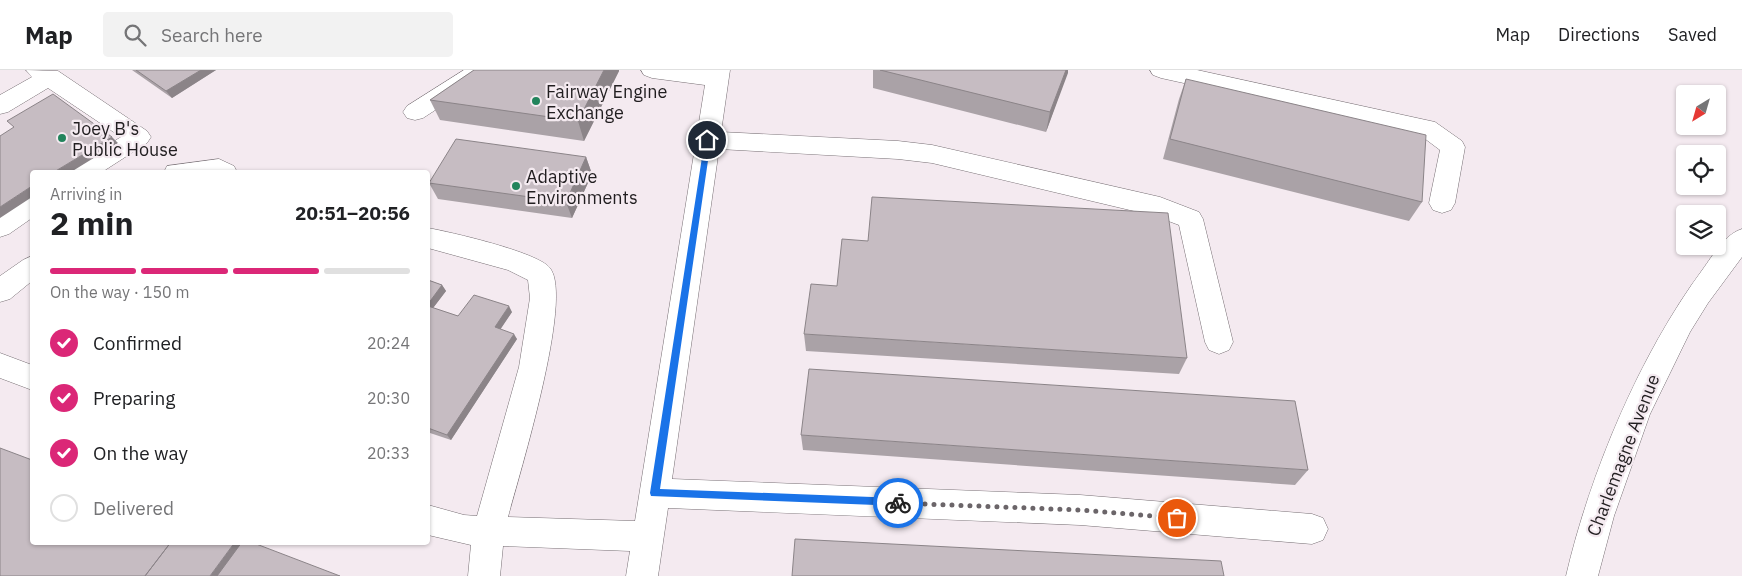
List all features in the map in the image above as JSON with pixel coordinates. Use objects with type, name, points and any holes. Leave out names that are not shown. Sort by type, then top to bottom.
[{"type":"street","points":[[415,112],[481,70]]},
{"type":"street","points":[[642,576],[718,74],[652,70]]},
{"type":"street","points":[[1161,70],[1427,128],[1453,147],[1442,203]]},
{"type":"street","points":[[0,106],[44,74],[139,137],[87,170]]},
{"type":"street","points":[[707,140],[898,150],[932,154],[1160,207],[1190,219],[1219,342]]},
{"type":"street","points":[[197,170],[218,168],[222,170]]},
{"type":"street","points":[[0,227],[30,207]]},
{"type":"street","points":[[430,239],[515,261],[540,274],[544,298],[533,367],[489,530],[484,576]]},
{"type":"street","name":"Charlemagne Avenue","points":[[1582,576],[1588,548],[1613,473],[1649,381],[1683,315],[1719,265],[1742,239]]},
{"type":"street","points":[[0,291],[30,268]]},
{"type":"street","points":[[0,365],[30,377]]},
{"type":"street","points":[[655,493],[1080,510],[1312,529]]},
{"type":"street","points":[[430,521],[464,530],[648,537]]},
{"type":"building","points":[[136,70],[201,70],[166,91]]},
{"type":"building","points":[[474,70],[604,70],[578,121],[430,100]]},
{"type":"building","points":[[880,70],[1066,70],[1050,112]]},
{"type":"building","points":[[1186,79],[1426,135],[1422,202],[1170,139]]},
{"type":"building","name":"Joey B's Public House","points":[[53,94],[112,137],[57,170],[30,170],[30,187],[0,207],[0,136],[14,127],[7,121]]},
{"type":"building","name":"Adaptive Environments","points":[[456,139],[586,157],[566,202],[430,183]]},
{"type":"building","points":[[872,197],[1168,213],[1187,358],[804,334],[811,284],[837,286],[842,239],[868,241]]},
{"type":"building","points":[[430,281],[442,285],[430,301]]},
{"type":"building","points":[[474,295],[509,306],[495,327],[514,334],[447,435],[430,429],[430,307],[458,316]]},
{"type":"building","points":[[809,369],[1295,401],[1308,470],[801,435]]},
{"type":"building","points":[[0,448],[30,459],[30,545],[169,545],[145,576],[0,576]]},
{"type":"building","points":[[795,539],[1221,561],[1224,576],[792,576]]},
{"type":"building","points":[[169,545],[233,545],[210,576],[145,576]]},
{"type":"building","points":[[240,545],[259,545],[340,576],[217,576]]},
{"type":"way so far","points":[[898,503],[1080,510],[1177,518]]},
{"type":"place","name":"Fairway Engine Exchange","points":[[536,101]]},
{"type":"place","name":"Joey B's Public House","points":[[62,138]]},
{"type":"place","name":"Adaptive Environments","points":[[516,186]]},
{"type":"route","points":[[707,140],[655,493],[898,503]]}]
